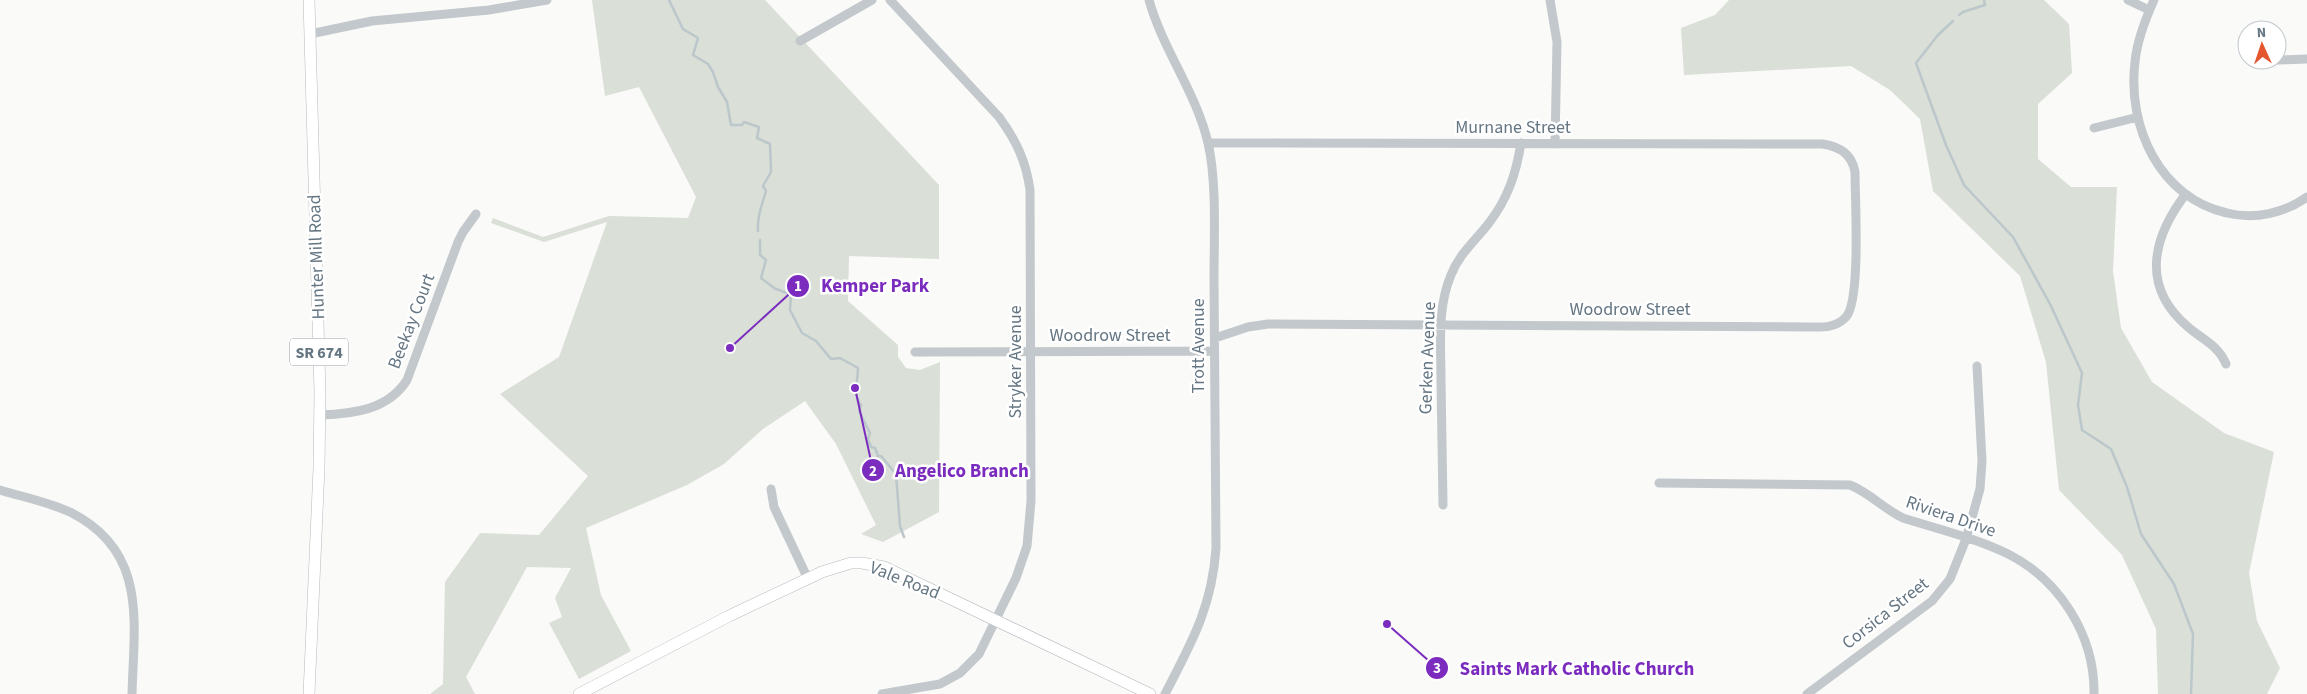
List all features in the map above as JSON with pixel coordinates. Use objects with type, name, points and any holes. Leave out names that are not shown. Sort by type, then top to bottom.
[{"type":"main road","name":"Hunter Mill Road","points":[[309,0],[320,415],[309,694]]},
{"type":"main road","name":"Vale Road","points":[[579,694],[729,616],[808,578],[844,565],[862,563],[884,567],[1150,694]]},
{"type":"street","points":[[310,34],[372,21],[489,10],[547,0]]},
{"type":"street","points":[[800,41],[872,0]]},
{"type":"street","name":"Stryker Avenue","points":[[882,694],[940,684],[960,673],[979,654],[997,621],[1024,554],[1030,525],[1030,190],[1024,159],[1012,134],[999,117],[890,0]]},
{"type":"street","name":"Trott Avenue","points":[[1148,0],[1155,20],[1193,99],[1208,143],[1212,166],[1214,229],[1214,572],[1208,600],[1198,628],[1165,694]]},
{"type":"street","points":[[1550,0],[1556,42],[1555,144]]},
{"type":"street","points":[[2128,0],[2149,10]]},
{"type":"street","points":[[2154,0],[2142,28],[2134,63],[2134,82],[2138,117],[2149,149],[2166,178],[2184,195],[2217,211],[2246,216],[2273,213],[2307,197]]},
{"type":"street","points":[[2287,60],[2307,59]]},
{"type":"street","points":[[2094,128],[2138,117]]},
{"type":"street","name":"Murnane Street","points":[[1208,143],[1819,144]]},
{"type":"street","name":"Gerken Avenue","points":[[1443,505],[1442,305],[1452,273],[1463,254],[1488,224],[1506,198],[1516,171],[1521,143]]},
{"type":"street","name":"Woodrow Street","points":[[1215,338],[1268,324],[1806,327],[1834,325],[1849,314],[1854,292],[1855,172],[1854,165],[1846,153],[1832,146],[1819,144]]},
{"type":"street","points":[[2184,195],[2171,213],[2160,237],[2157,257],[2158,277],[2172,311],[2190,329],[2218,348],[2226,364]]},
{"type":"street","name":"Beekay Court","points":[[320,415],[338,415],[369,409],[398,393],[407,380],[458,242],[476,214]]},
{"type":"street","name":"Woodrow Street","points":[[915,352],[1214,351]]},
{"type":"street","name":"Corsica Street","points":[[1807,694],[1932,600],[1950,578],[1966,539],[1976,506],[1982,469],[1978,366]]},
{"type":"street","name":"Riviera Drive","points":[[1658,483],[1850,485],[1868,494],[1894,514],[2010,555],[2040,576],[2065,602],[2082,632],[2092,667],[2094,694]]},
{"type":"street","points":[[771,488],[774,507],[808,578]]},
{"type":"street","points":[[0,490],[69,512],[95,528],[116,551],[133,592],[135,607],[132,694]]},
{"type":"shaded area","points":[[592,0],[765,0],[939,185],[939,259],[849,256],[848,301],[898,345],[898,357],[906,368],[920,370],[940,362],[939,512],[883,542],[861,534],[876,525],[836,444],[805,401],[763,429],[724,464],[687,485],[586,528],[601,595],[631,651],[579,679],[549,623],[562,617],[555,598],[571,568],[527,567],[466,677],[475,694],[430,694],[443,684],[445,582],[480,533],[539,535],[588,476],[500,394],[559,357],[607,222],[544,242],[491,223],[493,218],[543,237],[609,216],[688,218],[696,197],[639,87],[605,96]]},
{"type":"shaded area","points":[[1729,0],[2044,0],[2069,24],[2072,73],[2038,104],[2038,159],[2071,187],[2117,187],[2113,271],[2121,328],[2152,382],[2224,433],[2274,452],[2249,573],[2257,621],[2280,668],[2267,694],[2158,694],[2156,629],[2122,555],[2059,490],[2046,362],[2020,276],[1933,191],[1920,119],[1890,90],[1851,66],[1684,75],[1681,28],[1715,15]]},
{"type":"waterway","points":[[669,0],[683,29],[698,38],[693,55],[708,64],[713,72],[718,87],[727,102],[731,125],[742,125],[744,122],[759,127],[757,138],[770,144],[771,172],[763,186],[766,191],[759,215],[758,231]]},
{"type":"waterway","points":[[1959,15],[1985,5],[1984,0]]},
{"type":"waterway","points":[[1953,21],[1938,35],[1916,63],[1946,145],[1964,185],[2013,237],[2050,304],[2082,373],[2078,405],[2082,430],[2111,449],[2127,487],[2141,534],[2174,584],[2193,634],[2191,694]]},
{"type":"waterway","points":[[760,240],[760,255],[766,260],[761,278],[774,288],[791,295],[790,310],[802,333],[816,341],[831,359],[840,358],[858,368],[856,392],[861,405],[859,411],[870,433],[868,439],[871,447],[875,448],[878,456],[881,456],[896,474],[900,526],[904,537]]},
{"type":"place","name":"Kemper Park","points":[[730,348]]},
{"type":"place","name":"Angelico Branch","points":[[855,388]]},
{"type":"place","name":"Saints Mark Catholic Church","points":[[1387,624]]}]
